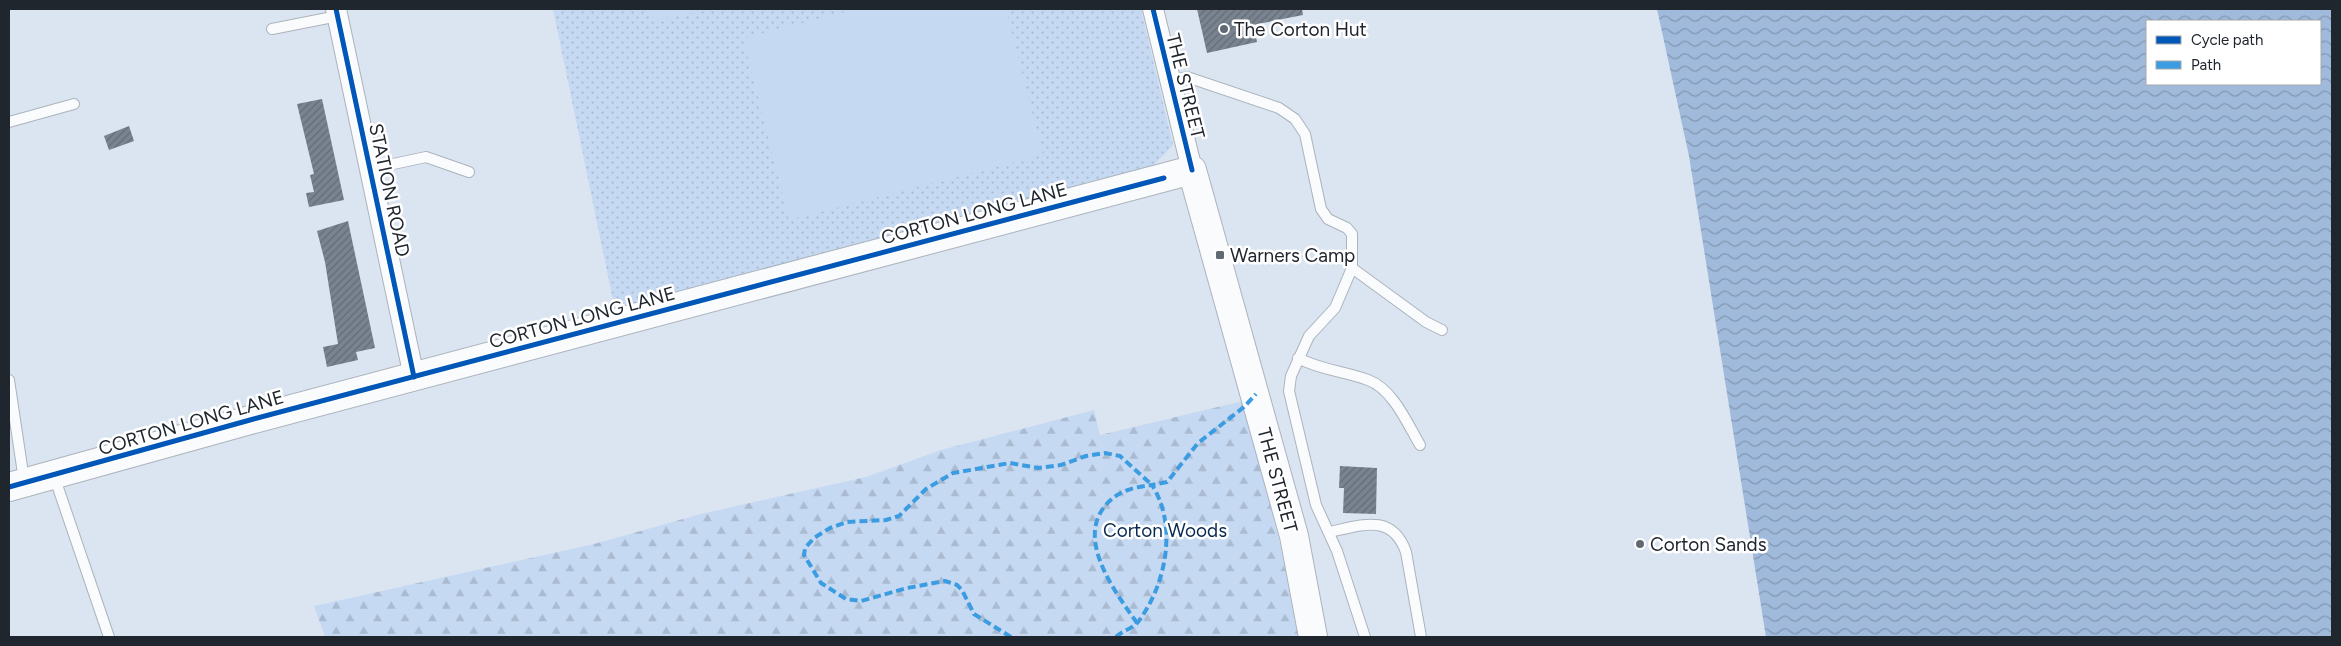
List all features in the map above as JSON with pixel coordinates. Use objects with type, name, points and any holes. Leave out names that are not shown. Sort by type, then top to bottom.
[{"type":"main road","name":"CORTON LONG LANE","points":[[17,485],[250,420],[1192,170]]},
{"type":"main road","name":"THE STREET","points":[[1192,170],[1294,536],[1312,636]]},
{"type":"street","name":"THE STREET","points":[[1153,9],[1168,81],[1192,170]]},
{"type":"street","name":"STATION ROAD","points":[[337,12],[414,377]]},
{"type":"lane","points":[[272,29],[337,12]]},
{"type":"lane","points":[[1168,81],[1187,77],[1280,108],[1295,119],[1305,134],[1321,210],[1328,219],[1347,228],[1352,234],[1352,268],[1335,308],[1308,336],[1291,376],[1290,391],[1316,505],[1330,532],[1365,637]]},
{"type":"lane","points":[[9,122],[74,104]]},
{"type":"lane","points":[[370,169],[426,157],[470,172]]},
{"type":"lane","points":[[1352,268],[1426,322],[1442,330]]},
{"type":"lane","points":[[1298,358],[1312,365],[1370,380],[1391,398],[1420,445]]},
{"type":"lane","points":[[9,380],[17,485]]},
{"type":"lane","points":[[54,476],[109,637]]},
{"type":"lane","points":[[1330,532],[1378,524],[1390,528],[1402,539],[1406,552],[1420,637]]},
{"type":"green space","points":[[553,9],[1141,9],[1173,145],[1152,167],[616,315]]},
{"type":"green space","points":[[649,9],[711,9],[652,22]]},
{"type":"green space","points":[[857,9],[1006,9],[1043,155],[789,220],[743,38]]},
{"type":"green space","name":"Corton Woods","points":[[1243,401],[1279,539],[1298,637],[325,637],[314,606],[594,544],[701,514],[866,477],[941,450],[1094,410],[1100,435]]},
{"type":"water","points":[[1657,9],[2332,9],[2332,637],[1766,637],[1689,156]]},
{"type":"building","name":"The Corton Hut","points":[[1197,9],[1302,9],[1303,15],[1253,25],[1257,42],[1207,53]]},
{"type":"building","points":[[322,99],[344,200],[309,207],[306,193],[314,192],[310,175],[314,174],[297,104]]},
{"type":"building","points":[[129,126],[134,141],[109,150],[104,136]]},
{"type":"building","points":[[348,221],[375,348],[356,352],[358,360],[327,367],[323,347],[338,344],[325,262],[317,231]]},
{"type":"building","points":[[1340,466],[1377,468],[1376,514],[1343,513],[1344,488],[1339,488]]},
{"type":"marked path","points":[[1116,637],[1138,622],[1156,591],[1162,573],[1166,537],[1165,518],[1160,501],[1152,485],[1167,482],[1198,443],[1244,407],[1256,394]]},
{"type":"marked path","points":[[1011,637],[974,614],[962,590],[957,585],[945,581],[907,588],[861,601],[846,599],[821,583],[804,555],[805,548],[814,538],[830,528],[847,522],[886,520],[899,516],[926,489],[953,473],[1010,463],[1038,468],[1061,465],[1086,456],[1105,453],[1120,456],[1152,485]]},
{"type":"marked path","points":[[1137,623],[1119,597],[1102,566],[1095,535],[1097,520],[1110,501],[1120,493],[1152,485]]},
{"type":"cycle path","points":[[336,9],[414,377]]},
{"type":"cycle path","points":[[1153,9],[1192,170]]},
{"type":"cycle path","points":[[9,487],[250,420],[1164,178]]},
{"type":"place","name":"The Corton Hut","points":[[1224,29]]},
{"type":"place","name":"Warners Camp","points":[[1220,255]]},
{"type":"place","name":"Corton Sands","points":[[1640,544]]}]
